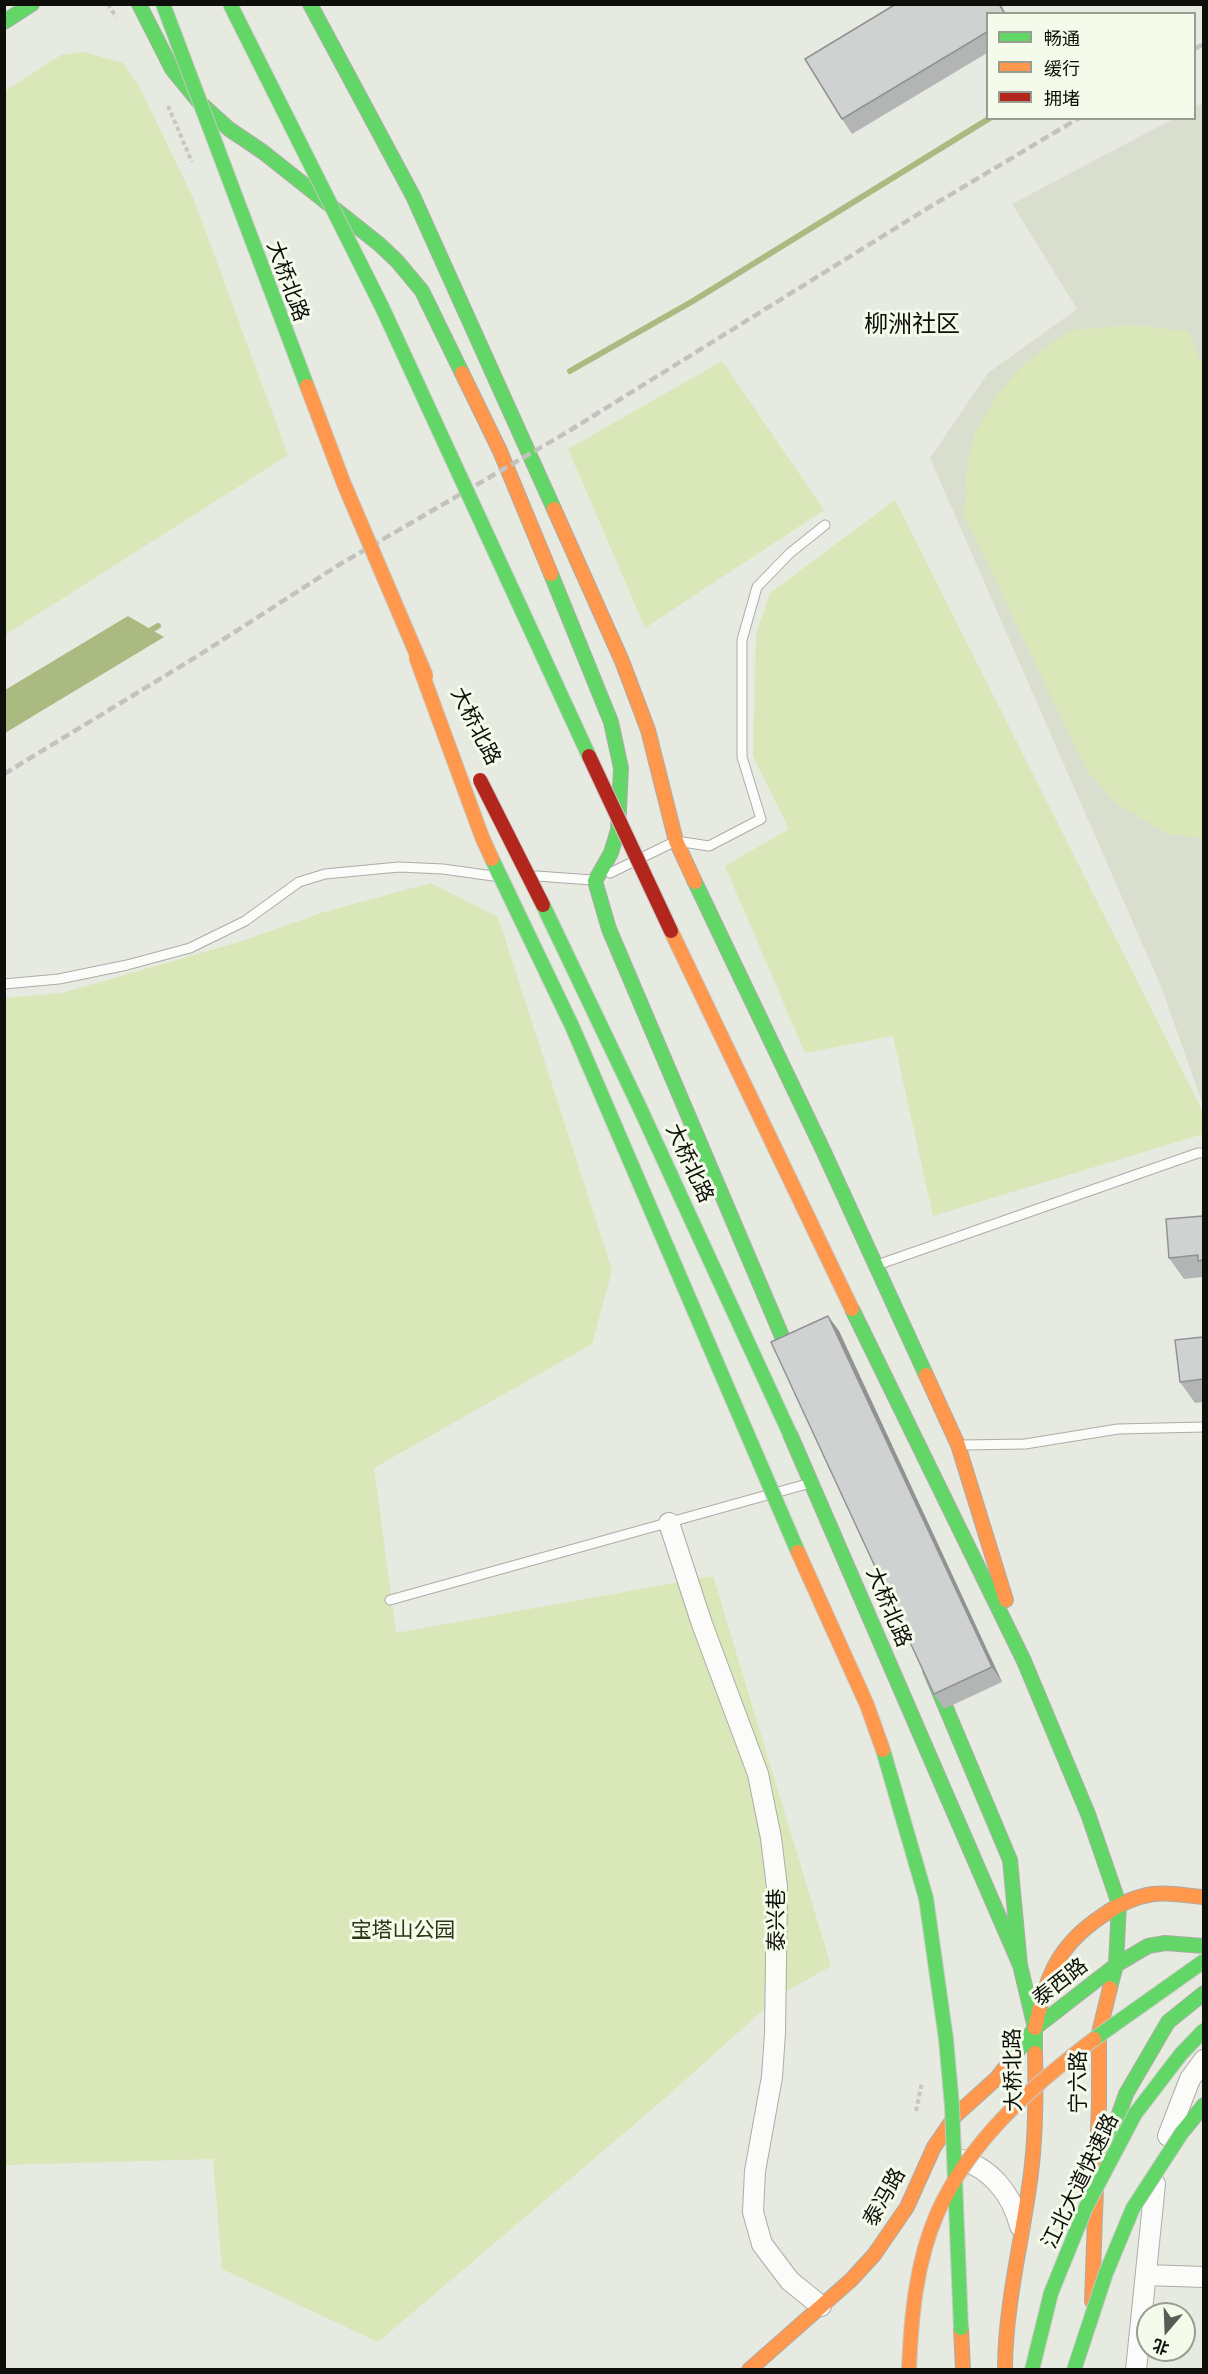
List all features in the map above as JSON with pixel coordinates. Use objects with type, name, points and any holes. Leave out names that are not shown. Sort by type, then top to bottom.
[{"type":"main road","points":[[4,22],[32,4]]},
{"type":"main road","points":[[140,4],[172,69],[199,102],[229,129],[263,152],[380,244],[422,291],[500,451],[611,722],[621,768],[618,830],[612,853],[595,881],[609,929],[628,979],[804,1388]]},
{"type":"main road","name":"大桥北路","points":[[163,4],[322,429],[416,657],[465,751]]},
{"type":"main road","points":[[230,4],[382,307],[627,839],[1024,1661],[1088,1814],[1119,1904]]},
{"type":"main road","points":[[310,4],[413,196],[622,661],[648,730],[676,841],[824,1150],[958,1445],[1024,1661]]},
{"type":"main road","points":[[416,657],[482,837],[572,1026],[763,1474],[867,1705],[892,1775],[926,1898],[937,1961],[952,2106],[963,2370]]},
{"type":"main road","name":"大桥北路","points":[[475,772],[561,939],[663,1155],[812,1483],[1020,1965],[1035,2028],[1036,2110],[1031,2172],[1005,2341],[1005,2370]]},
{"type":"main road","points":[[924,1656],[1010,1860],[1020,1965]]},
{"type":"main road","name":"泰西路","points":[[1035,2028],[1045,1985],[1055,1961],[1070,1940],[1119,1904],[1137,1897],[1157,1894],[1203,1897]]},
{"type":"main road","name":"宁六路","points":[[1090,2370],[1097,2175],[1099,2032],[1116,1965],[1119,1904]]},
{"type":"main road","name":"泰西路","points":[[1035,2028],[1116,1965],[1148,1946],[1165,1943],[1203,1946]]},
{"type":"main road","points":[[909,2370],[912,2309],[926,2246],[938,2212],[963,2169],[1011,2112],[1053,2072],[1122,2016],[1203,1960]]},
{"type":"main road","points":[[1097,2175],[1126,2094],[1143,2061],[1168,2022],[1203,1993]]},
{"type":"main road","name":"泰冯路","points":[[750,2370],[874,2255],[907,2207],[934,2147],[956,2115],[997,2078],[1035,2028]]},
{"type":"main road","name":"江北大道快速路","points":[[1032,2370],[1051,2293],[1086,2207],[1135,2114],[1181,2054],[1203,2030]]},
{"type":"main road","points":[[1076,2366],[1107,2272],[1133,2208],[1183,2131],[1203,2105]]},
{"type":"street","name":"泰兴巷","points":[[669,1524],[702,1624],[758,1774],[777,1887],[775,2033],[772,2077],[755,2170],[753,2212],[762,2244],[790,2281],[821,2306]]},
{"type":"street","points":[[1136,2370],[1157,2165],[1190,2079],[1203,2060]]},
{"type":"street","points":[[921,2175],[943,2160],[959,2159],[975,2164],[1000,2185],[1016,2210],[1022,2233]]},
{"type":"street","points":[[1146,2275],[1203,2277]]},
{"type":"lane","points":[[4,984],[59,979],[127,965],[190,948],[245,921],[299,882],[325,874],[399,867],[443,869],[492,877],[516,875],[595,881],[676,841],[709,846],[761,819],[742,758],[742,640],[758,587],[790,553],[825,525]]},
{"type":"lane","points":[[876,1266],[1198,1152],[1203,1153]]},
{"type":"lane","points":[[958,1445],[1026,1444],[1118,1429],[1203,1427]]},
{"type":"lane","points":[[390,1600],[812,1483]]},
{"type":"shaded area","points":[[1203,102],[1203,1105],[1162,989],[930,458],[988,373],[1077,309],[1012,204],[1171,120],[1196,120],[1196,106]]},
{"type":"shaded area","points":[[128,616],[164,637],[5,733],[5,690]]},
{"type":"green space","points":[[84,52],[123,63],[139,86],[194,200],[288,455],[5,635],[5,91],[61,55]]},
{"type":"green space","points":[[1135,325],[1188,331],[1203,366],[1203,838],[1167,834],[1117,804],[1087,771],[963,513],[967,493],[965,476],[975,433],[997,395],[1025,363],[1070,330]]},
{"type":"green space","points":[[722,361],[824,510],[645,628],[568,449]]},
{"type":"green space","points":[[895,500],[1203,1112],[1203,1134],[933,1216],[893,1036],[805,1053],[725,866],[789,829],[753,756],[756,635],[770,593]]},
{"type":"green space","name":"宝塔山公园","points":[[431,883],[498,917],[612,1270],[592,1344],[374,1468],[396,1633],[713,1576],[831,1966],[780,1995],[656,2106],[378,2342],[222,2269],[213,2159],[5,2165],[4,998],[62,993],[239,942],[324,912]]},
{"type":"building","points":[[896,4],[999,4],[1004,12],[986,12],[986,33],[842,119],[805,59]]},
{"type":"building","points":[[1203,1216],[1203,1260],[1198,1261],[1198,1255],[1169,1258],[1166,1219]]},
{"type":"building","points":[[828,1316],[992,1667],[934,1694],[771,1342]]},
{"type":"building","points":[[1203,1337],[1203,1379],[1180,1382],[1175,1340]]},
{"type":"waterway","points":[[570,371],[693,301],[987,120]]},
{"type":"waterway","points":[[146,633],[158,626]]},
{"type":"railway","points":[[1196,48],[1204,44]]},
{"type":"railway","points":[[4,774],[196,657],[337,566],[569,431],[928,208],[1076,120]]},
{"type":"traffic: fast","points":[[4,22],[32,4]]},
{"type":"traffic: fast","points":[[139,4],[172,69],[199,102],[229,129],[263,152],[379,244],[397,261],[422,291],[462,373]]},
{"type":"traffic: fast","points":[[163,4],[307,386]]},
{"type":"traffic: fast","points":[[230,4],[382,307],[589,756]]},
{"type":"traffic: fast","points":[[310,4],[413,196],[554,509]]},
{"type":"traffic: fast","points":[[551,574],[611,722],[621,768],[618,830],[611,853],[595,881],[609,929],[798,1374]]},
{"type":"traffic: fast","points":[[492,859],[572,1026],[798,1552]]},
{"type":"traffic: fast","points":[[695,882],[823,1150],[926,1375]]},
{"type":"traffic: fast","points":[[543,905],[639,1106],[790,1434]]},
{"type":"traffic: fast","points":[[852,1309],[1024,1661],[1088,1814],[1119,1904]]},
{"type":"traffic: fast","points":[[790,1434],[1020,1965]]},
{"type":"traffic: fast","points":[[930,1670],[1010,1860],[1020,1965],[1035,2028],[1035,2053]]},
{"type":"traffic: fast","points":[[883,1750],[926,1898],[946,2039],[952,2106],[961,2328]]},
{"type":"traffic: fast","points":[[1110,1988],[1116,1965],[1119,1904]]},
{"type":"traffic: fast","points":[[1011,2060],[1035,2028],[1116,1965],[1148,1946],[1165,1943],[1204,1946]]},
{"type":"traffic: fast","points":[[1094,2039],[1204,1961]]},
{"type":"traffic: fast","points":[[1108,2145],[1126,2094],[1168,2022],[1204,1993]]},
{"type":"traffic: fast","points":[[1032,2370],[1051,2293],[1086,2207],[1135,2114],[1181,2054],[1204,2030]]},
{"type":"traffic: fast","points":[[1183,2131],[1204,2105]]},
{"type":"traffic: fast","points":[[1074,2370],[1106,2273],[1133,2208],[1183,2131]]},
{"type":"traffic: slow","points":[[462,373],[500,451],[551,574]]},
{"type":"traffic: slow","points":[[307,386],[344,484],[426,676]]},
{"type":"traffic: slow","points":[[554,509],[622,661],[648,730],[676,841],[695,882]]},
{"type":"traffic: slow","points":[[416,657],[492,859]]},
{"type":"traffic: slow","points":[[671,931],[852,1309]]},
{"type":"traffic: slow","points":[[926,1375],[958,1445],[1006,1600]]},
{"type":"traffic: slow","points":[[798,1552],[867,1705],[883,1750]]},
{"type":"traffic: slow","points":[[1035,2028],[1044,1993],[1056,1964],[1074,1939],[1087,1927],[1120,1905],[1146,1895],[1166,1893],[1204,1897]]},
{"type":"traffic: slow","points":[[1092,2301],[1099,2103],[1099,2033],[1110,1988]]},
{"type":"traffic: slow","points":[[909,2370],[913,2310],[919,2271],[930,2232],[950,2187],[966,2162],[1004,2117],[1048,2076],[1094,2039]]},
{"type":"traffic: slow","points":[[1005,2370],[1011,2296],[1033,2158],[1035,2053]]},
{"type":"traffic: slow","points":[[749,2370],[851,2280],[874,2255],[907,2207],[934,2147],[956,2115],[997,2078],[1011,2060]]},
{"type":"traffic: slow","points":[[961,2328],[963,2370]]},
{"type":"traffic: jam","points":[[589,756],[671,931]]},
{"type":"traffic: jam","points":[[480,780],[543,905]]},
{"type":"district","name":"柳洲社区","points":[[912,324]]}]
